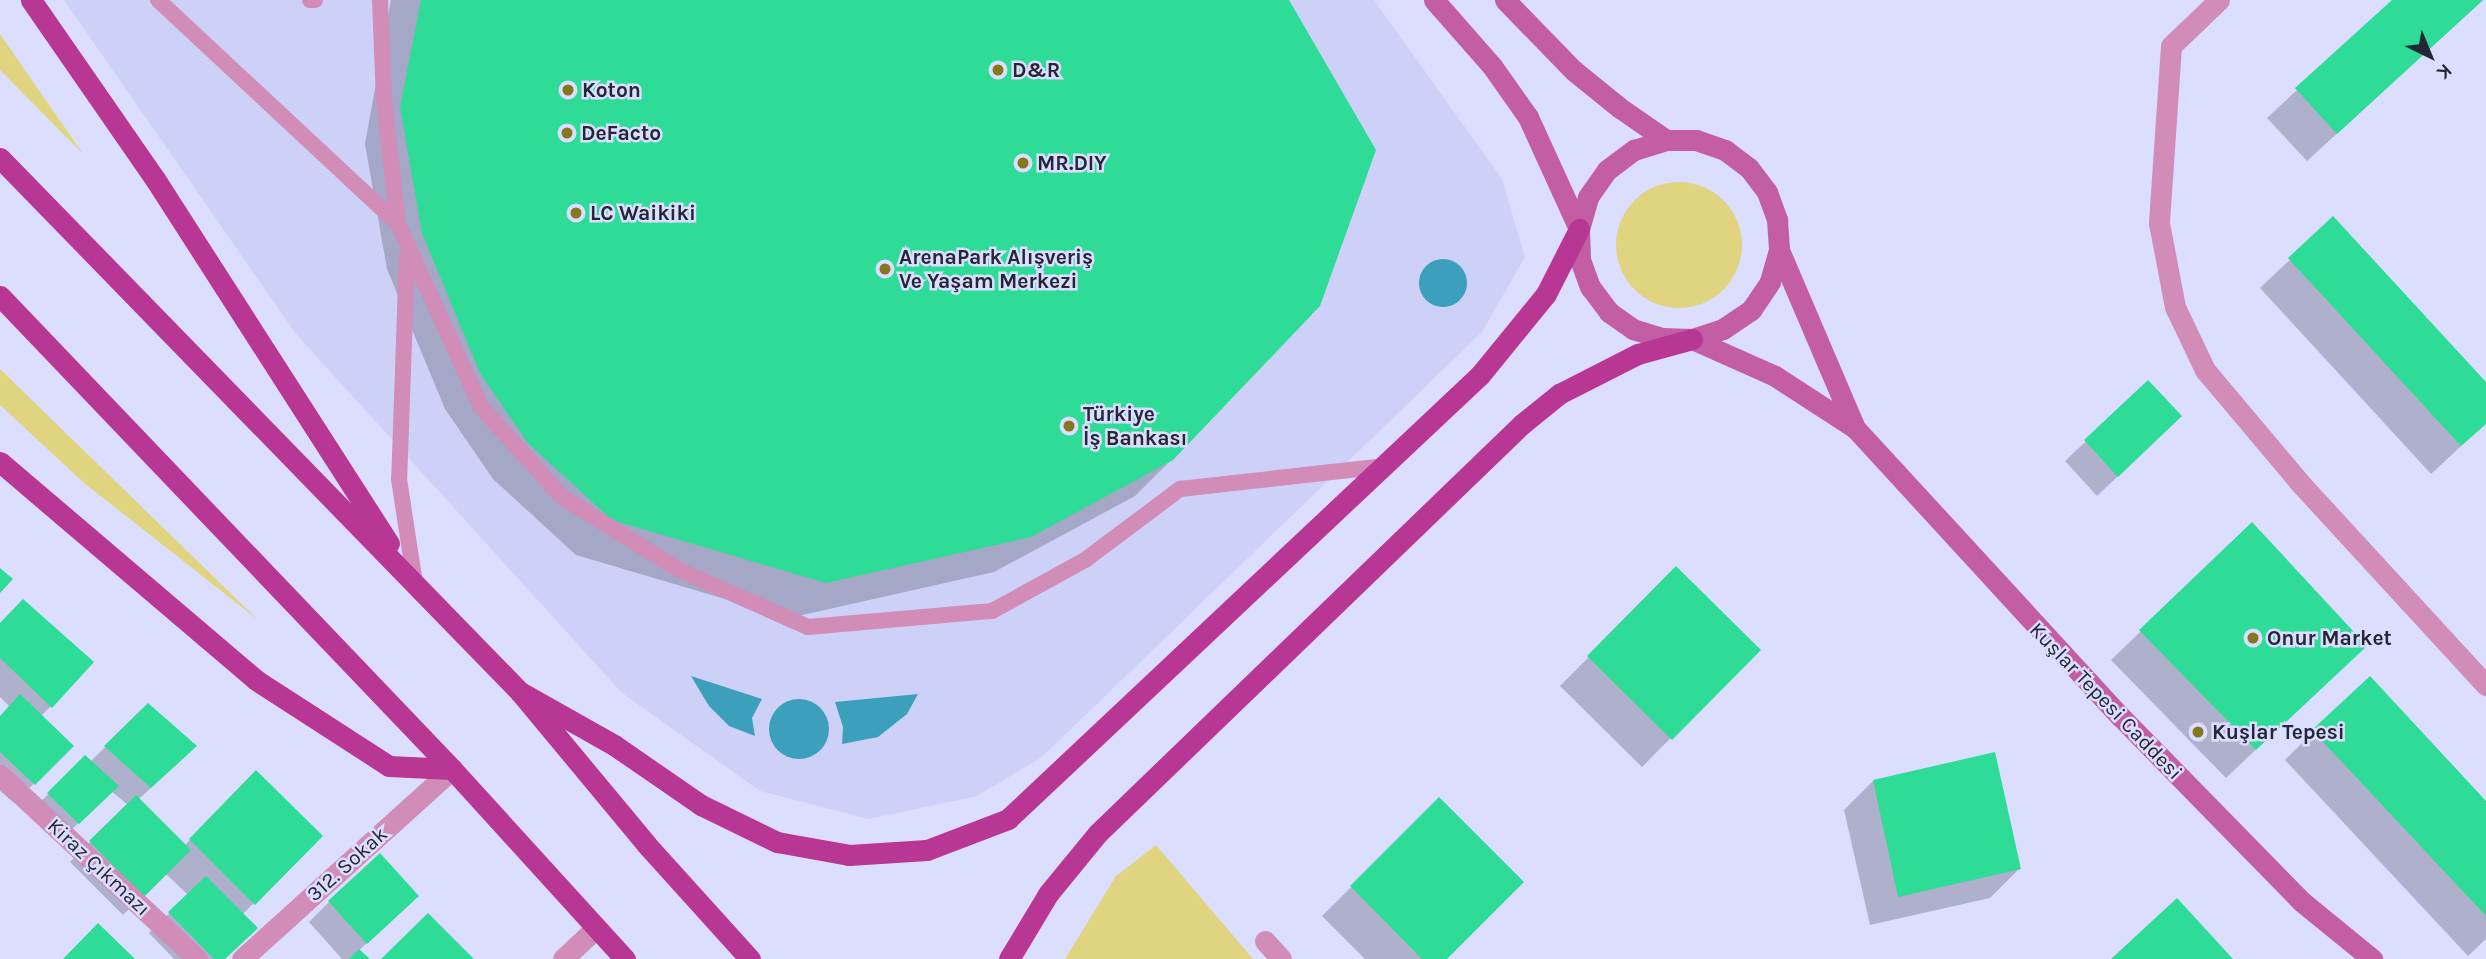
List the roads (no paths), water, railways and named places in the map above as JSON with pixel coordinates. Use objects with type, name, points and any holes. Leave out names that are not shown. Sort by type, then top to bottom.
[{"type":"main road","points":[[31,0],[155,179],[415,583]]},
{"type":"main road","points":[[0,158],[520,692],[646,844],[750,959]]},
{"type":"main road","points":[[520,692],[614,745],[701,805],[778,842],[849,855],[927,850],[1008,819],[1514,339],[1546,294],[1579,229]]},
{"type":"main road","points":[[0,296],[452,769],[625,959]]},
{"type":"main road","points":[[1009,959],[1048,894],[1098,833],[1522,424],[1559,394],[1627,359],[1692,339]]},
{"type":"main road","points":[[0,462],[256,680],[389,766],[452,769]]},
{"type":"street","points":[[1434,0],[1492,66],[1528,117],[1579,229]]},
{"type":"street","points":[[1505,0],[1573,70],[1666,140]]},
{"type":"street","points":[[2219,0],[2171,46],[2158,223],[2175,307],[2205,370],[2300,483],[2486,685]]},
{"type":"street","points":[[1666,140],[1696,141],[1725,150],[1749,167],[1771,201],[1779,250],[1770,282],[1751,310],[1723,329],[1692,339],[1662,338],[1633,329],[1609,312],[1590,287],[1580,259],[1579,229],[1588,197],[1607,170],[1634,150],[1666,140]]},
{"type":"street","name":"Kuşlar Tepesi Caddesi","points":[[1779,250],[1855,428]]},
{"type":"street","name":"Kuşlar Tepesi Caddesi","points":[[1692,339],[1776,376],[1855,428],[2121,717],[2301,901],[2372,959]]},
{"type":"street","name":"312. Sokak","points":[[242,959],[452,769]]},
{"type":"street","name":"Kiraz Çıkmazı","points":[[0,775],[197,959]]},
{"type":"street","points":[[563,959],[596,928]]},
{"type":"street","points":[[1265,941],[1281,959]]},
{"type":"lane","points":[[158,0],[398,224]]},
{"type":"lane","points":[[380,0],[384,99],[398,224],[407,252],[481,407],[562,497],[681,571],[808,627],[992,611],[1085,560],[1180,489],[1377,467]]},
{"type":"lane","points":[[407,252],[399,479],[415,583]]},
{"type":"place","name":"D&R","points":[[998,70]]},
{"type":"place","name":"Koton","points":[[568,90]]},
{"type":"place","name":"DeFacto","points":[[567,133]]},
{"type":"place","name":"MR.DIY","points":[[1023,163]]},
{"type":"place","name":"LC Waikiki","points":[[576,213]]},
{"type":"place","name":"ArenaPark Alışveriş Ve Yaşam Merkezi","points":[[885,269]]},
{"type":"place","name":"Türkiye İş Bankası","points":[[1069,426]]},
{"type":"place","name":"Onur Market","points":[[2253,638]]},
{"type":"place","name":"Kuşlar Tepesi","points":[[2198,732]]}]
